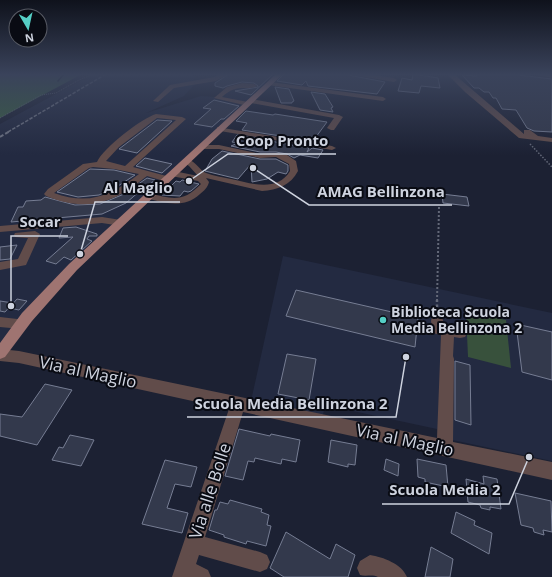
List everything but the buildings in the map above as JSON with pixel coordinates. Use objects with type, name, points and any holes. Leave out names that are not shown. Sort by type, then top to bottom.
[{"type":"main road","points":[[0,354],[21,324],[59,282],[252,101]]},
{"type":"street","points":[[236,101],[339,117],[331,128]]},
{"type":"street","points":[[480,101],[522,136],[552,140]]},
{"type":"street","points":[[488,101],[534,137]]},
{"type":"street","points":[[107,165],[101,162],[101,158],[156,116],[182,119],[126,169]]},
{"type":"street","points":[[220,130],[332,148]]},
{"type":"street","points":[[187,162],[192,164],[202,175],[258,187],[278,185],[293,174],[295,168],[291,161],[284,157],[272,155],[260,156],[219,147],[202,147]]},
{"type":"street","points":[[145,174],[116,194],[105,199],[76,200],[49,194],[86,166],[93,164],[107,165],[145,174],[198,178],[205,183],[198,193],[184,201],[173,202],[149,196]]},
{"type":"street","points":[[0,229],[102,220],[121,223]]},
{"type":"street","points":[[0,237],[35,234],[22,262],[0,266]]},
{"type":"street","points":[[437,321],[438,329],[454,332],[447,356],[445,449]]},
{"type":"street","points":[[0,322],[21,324]]},
{"type":"street","name":"Via al Maglio","points":[[0,354],[552,471]]},
{"type":"street","name":"Via alle Bolle","points":[[189,574],[192,543],[238,405]]},
{"type":"street","points":[[192,543],[260,562]]},
{"type":"street","points":[[367,568],[370,565],[378,566],[397,577]]},
{"type":"path","points":[[0,118],[32,101]]},
{"type":"path","points":[[522,136],[552,167]]},
{"type":"path","points":[[437,321],[439,207]]},
{"type":"shaded area","points":[[43,101],[173,101],[146,113],[185,101],[252,101],[73,267],[0,353],[0,124]]},
{"type":"shaded area","points":[[283,256],[552,313],[552,461],[438,437],[437,429],[325,405],[323,415],[251,401]]},
{"type":"green space","points":[[0,101],[32,101],[0,118]]},
{"type":"green space","points":[[466,312],[506,320],[511,368],[468,357]]},
{"type":"railway","points":[[8,132],[61,101]]},
{"type":"railway","points":[[0,137],[10,131]]},
{"type":"place","name":"AMAG Bellinzona","points":[[253,168]]},
{"type":"place","name":"Coop Pronto","points":[[189,181]]},
{"type":"place","name":"Al Maglio","points":[[80,254]]},
{"type":"place","name":"Socar","points":[[11,306]]},
{"type":"place","name":"Biblioteca Scuola Media Bellinzona 2","points":[[383,320]]},
{"type":"place","name":"Scuola Media Bellinzona 2","points":[[406,357]]},
{"type":"place","name":"Scuola Media 2","points":[[529,457]]}]
